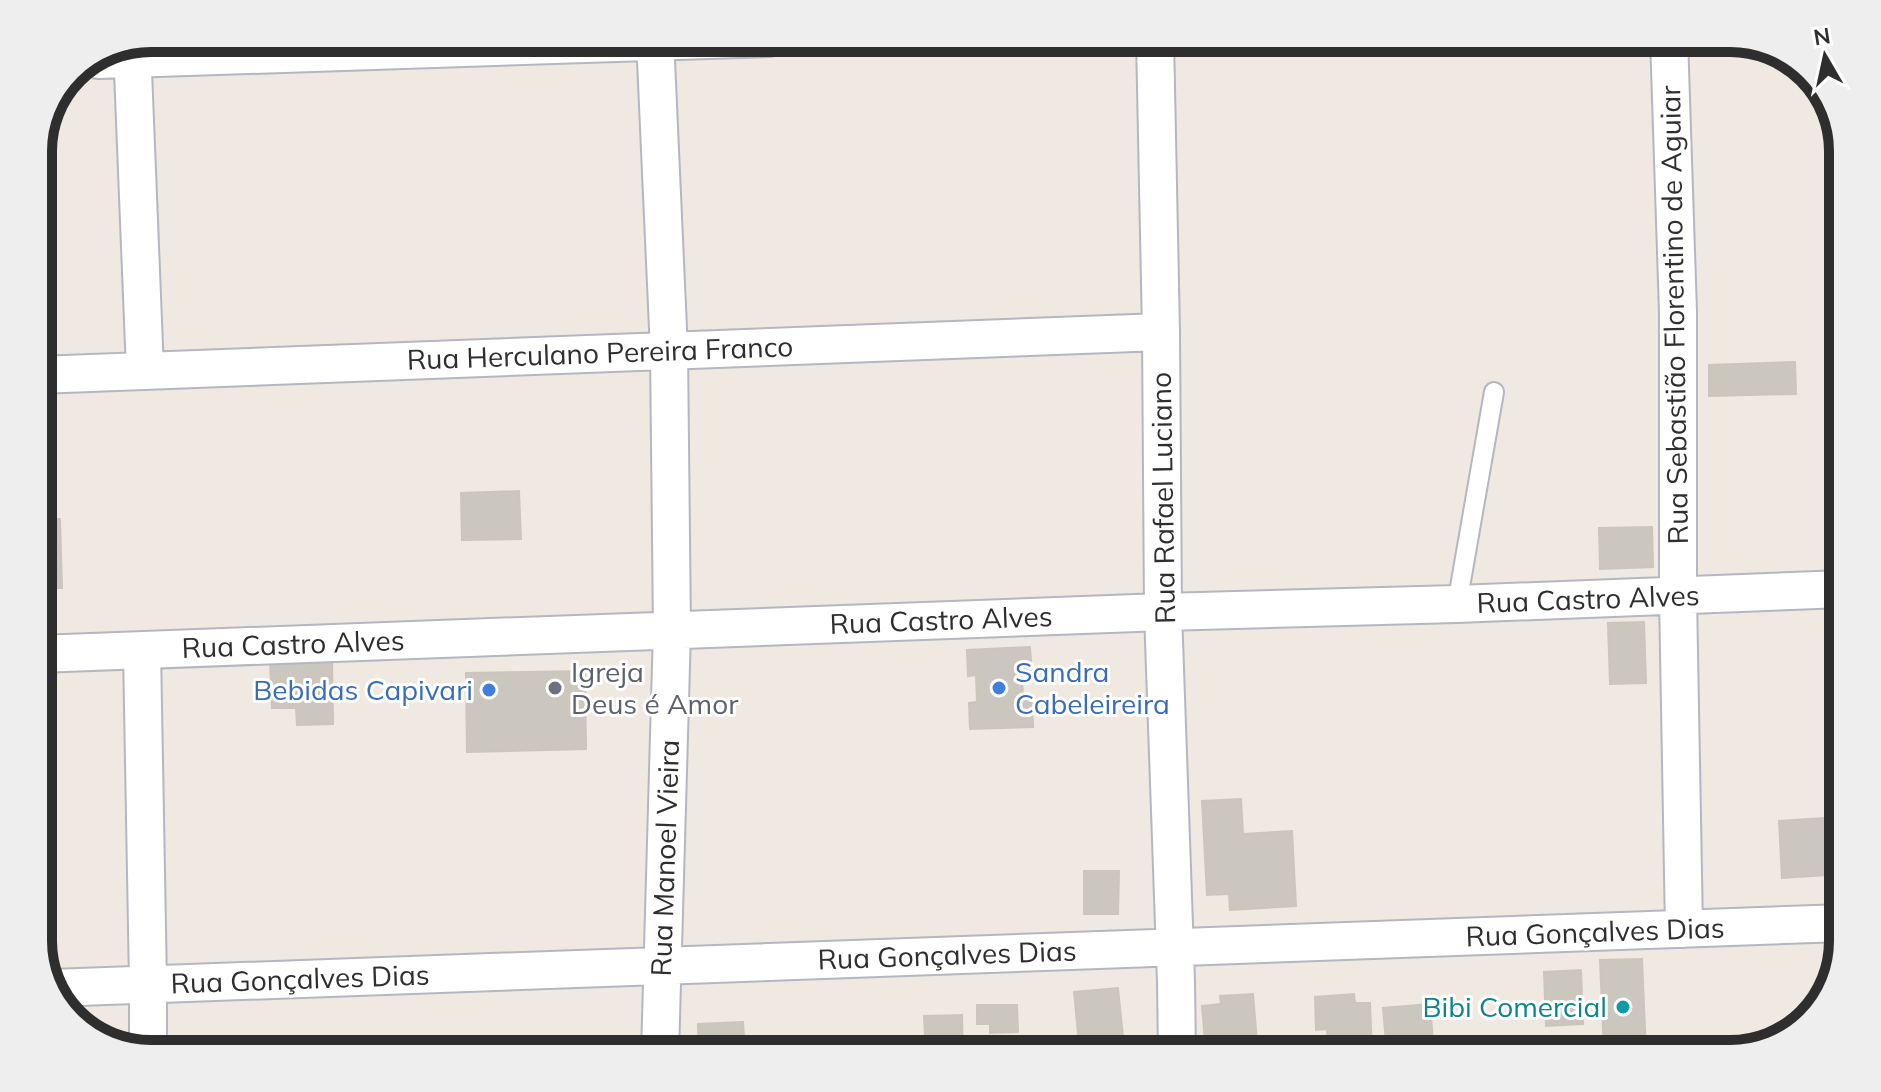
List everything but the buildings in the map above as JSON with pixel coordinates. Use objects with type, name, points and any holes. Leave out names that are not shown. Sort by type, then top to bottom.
[{"type":"street","points":[[130,55],[228,52]]},
{"type":"street","name":"Rua Manoel Vieira","points":[[657,52],[669,351],[672,630],[660,1040]]},
{"type":"street","name":"Rua Rafael Luciano","points":[[1155,52],[1163,612],[1177,1040]]},
{"type":"street","name":"Rua Sebastião Florentino de Aguiar","points":[[1669,52],[1678,312],[1678,596],[1684,929]]},
{"type":"street","points":[[121,57],[145,371]]},
{"type":"street","name":"Rua Herculano Pereira Franco","points":[[52,374],[1161,332]]},
{"type":"street","name":"Rua Castro Alves","points":[[52,653],[1829,590]]},
{"type":"street","points":[[142,650],[148,1040]]},
{"type":"street","name":"Rua Gonçalves Dias","points":[[64,988],[1829,924]]},
{"type":"lane","points":[[1457,604],[1494,392]]},
{"type":"place","name":"Igreja Deus é Amor","points":[[555,688]]},
{"type":"place","name":"Sandra Cabeleireira","points":[[999,688]]},
{"type":"place","name":"Bebidas Capivari","points":[[489,690]]},
{"type":"place","name":"Bibi Comercial","points":[[1623,1007]]}]
